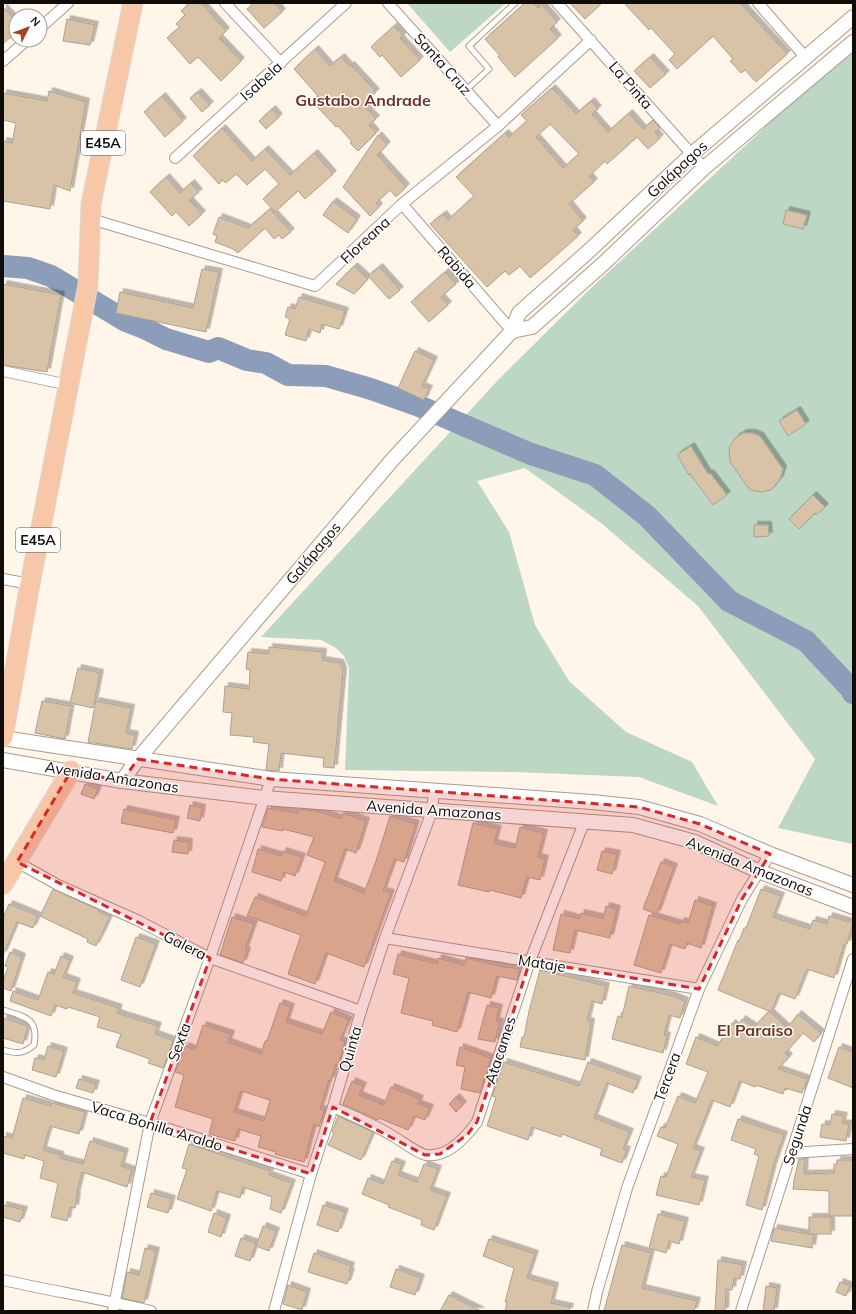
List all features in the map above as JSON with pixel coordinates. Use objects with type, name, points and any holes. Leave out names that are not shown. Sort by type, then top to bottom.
[{"type":"highway","name":"E45A","points":[[3,737],[30,584],[88,285],[91,219],[90,204],[133,3]]},
{"type":"highway","points":[[3,884],[71,771]]},
{"type":"main road","name":"Galápagos","points":[[122,781],[138,759],[397,456],[512,331],[519,313],[586,254],[692,154],[853,17]]},
{"type":"main road","name":"Galápagos","points":[[512,331],[532,327],[579,286],[704,168],[853,42]]},
{"type":"main road","name":"Avenida Amazonas","points":[[3,737],[271,779],[592,802],[639,807],[700,824],[770,854],[853,885]]},
{"type":"main road","name":"Avenida Amazonas","points":[[3,760],[122,781],[264,798],[432,811],[586,820],[632,825],[695,842],[758,871],[853,906]]},
{"type":"street","points":[[48,21],[68,3]]},
{"type":"street","points":[[225,3],[281,63]]},
{"type":"street","name":"Isabela","points":[[175,158],[346,3]]},
{"type":"street","name":"Santa Cruz","points":[[388,3],[498,126]]},
{"type":"street","name":"La Pinta","points":[[557,3],[704,168]]},
{"type":"street","points":[[758,3],[806,58]]},
{"type":"street","name":"Floreana","points":[[91,219],[316,286],[402,204],[498,126],[591,40]]},
{"type":"street","points":[[3,61],[18,48]]},
{"type":"street","name":"Rabida","points":[[402,204],[512,331]]},
{"type":"street","points":[[3,371],[69,385]]},
{"type":"street","points":[[3,579],[30,584]]},
{"type":"street","name":"Sexta","points":[[114,1306],[150,1123],[210,958],[271,779]]},
{"type":"street","name":"Quinta","points":[[274,1311],[311,1174],[334,1107],[361,1011],[432,811],[434,791]]},
{"type":"street","name":"Atacames","points":[[334,1107],[391,1135],[425,1155],[440,1154],[455,1146],[467,1135],[477,1122],[530,961],[586,820]]},
{"type":"street","name":"Tercera","points":[[593,1311],[597,1292],[627,1188],[699,989],[742,899],[758,871],[770,854]]},
{"type":"street","name":"Galera","points":[[17,862],[58,885],[137,920],[210,958],[361,1011]]},
{"type":"street","name":"Mataje","points":[[386,938],[699,989]]},
{"type":"street","name":"Segunda","points":[[741,1311],[853,959]]},
{"type":"street","name":"Vaca Bonilla Araldo","points":[[3,1077],[53,1095],[150,1123],[311,1174]]},
{"type":"street","points":[[791,1153],[853,1149]]},
{"type":"street","points":[[3,1280],[114,1306],[151,1311]]},
{"type":"lane","points":[[466,90],[489,69],[469,46],[515,3]]},
{"type":"lane","points":[[3,1010],[24,1017],[34,1024],[36,1034],[34,1045],[26,1052],[18,1053],[3,1050]]},
{"type":"highlighted area","points":[[138,759],[271,779],[639,807],[700,824],[770,854],[742,899],[699,989],[530,961],[477,1122],[467,1135],[440,1154],[425,1155],[333,1107],[311,1174],[150,1123],[210,958],[17,862],[71,771],[122,781]]},
{"type":"green space","points":[[407,3],[506,3],[450,52]]},
{"type":"green space","points":[[853,46],[853,844],[778,828],[815,759],[698,606],[601,523],[525,468],[477,481],[509,532],[535,625],[569,681],[626,732],[692,762],[718,806],[639,777],[514,772],[345,770],[349,668],[344,656],[336,648],[321,640],[261,637],[499,379],[590,289]]},
{"type":"building","points":[[190,3],[201,3],[226,31],[219,38],[241,61],[221,81],[198,57],[190,64],[167,38],[180,27],[176,24],[185,15],[181,11]]},
{"type":"building","points":[[254,3],[274,3],[282,12],[264,28],[247,9]]},
{"type":"building","points":[[525,3],[533,3],[538,8],[542,5],[557,22],[550,29],[558,38],[515,77],[498,57],[500,56],[485,39]]},
{"type":"building","points":[[570,3],[602,3],[585,19]]},
{"type":"building","points":[[624,3],[740,3],[787,54],[756,82],[745,70],[741,73],[730,61],[733,59],[713,36],[677,69],[669,60],[675,54],[651,28],[649,30]]},
{"type":"building","points":[[3,7],[8,12],[8,39],[3,44]]},
{"type":"building","points":[[67,19],[95,25],[90,45],[63,41]]},
{"type":"building","points":[[394,26],[403,36],[400,38],[420,60],[401,77],[382,55],[380,57],[371,47]]},
{"type":"building","points":[[315,49],[330,66],[341,57],[349,66],[351,65],[376,92],[362,104],[376,119],[369,125],[376,133],[358,151],[350,143],[352,142],[338,126],[336,127],[312,101],[318,96],[294,69]]},
{"type":"building","points":[[650,57],[666,74],[650,88],[634,71]]},
{"type":"building","points":[[552,88],[576,114],[591,101],[598,109],[592,114],[608,132],[629,113],[643,129],[653,120],[660,128],[655,132],[660,138],[648,149],[637,137],[607,164],[605,161],[589,176],[594,182],[569,204],[583,221],[573,230],[578,236],[551,260],[530,278],[520,266],[509,275],[505,271],[487,287],[430,224],[443,214],[448,220],[474,196],[456,177],[505,133],[509,137],[527,121],[521,115]],"holes":[[[550,124],[579,154],[563,168],[536,137]]]},
{"type":"building","points":[[49,91],[86,102],[70,191],[54,185],[50,209],[3,201],[3,141],[12,143],[16,123],[3,120],[3,93],[47,101]]},
{"type":"building","points":[[198,92],[210,105],[202,112],[190,98]]},
{"type":"building","points":[[162,96],[183,121],[165,137],[144,112]]},
{"type":"building","points":[[272,109],[279,117],[266,129],[259,121]]},
{"type":"building","points":[[222,128],[252,161],[265,149],[290,175],[314,153],[333,174],[305,199],[298,191],[275,212],[263,199],[279,184],[265,169],[247,185],[236,174],[226,183],[222,180],[219,184],[193,156]]},
{"type":"building","points":[[378,135],[387,145],[377,155],[406,187],[396,197],[390,190],[376,203],[379,207],[370,216],[343,187]]},
{"type":"building","points":[[166,177],[180,193],[191,183],[199,192],[189,200],[202,214],[189,226],[176,212],[172,216],[150,192]]},
{"type":"building","points":[[333,201],[357,219],[348,233],[323,215]]},
{"type":"building","points":[[270,209],[291,232],[282,239],[279,235],[274,239],[265,228],[238,253],[233,249],[215,242],[217,236],[213,234],[219,217],[248,228]]},
{"type":"building","points":[[786,210],[807,215],[803,229],[783,224]]},
{"type":"building","points":[[354,266],[368,279],[354,294],[336,284]]},
{"type":"building","points":[[379,267],[400,290],[389,299],[368,276]]},
{"type":"building","points":[[202,269],[219,272],[206,332],[116,313],[120,292],[193,308]]},
{"type":"building","points":[[445,272],[456,284],[441,297],[448,305],[429,322],[411,302]]},
{"type":"building","points":[[3,284],[61,295],[47,372],[3,365]]},
{"type":"building","points":[[299,297],[345,311],[339,329],[322,324],[320,333],[309,329],[306,341],[285,335],[290,319],[285,317],[288,307],[295,309]]},
{"type":"building","points":[[415,351],[434,360],[422,386],[429,389],[424,400],[398,388]]},
{"type":"building","points":[[797,410],[806,424],[788,436],[779,421]]},
{"type":"building","points":[[743,433],[752,433],[760,436],[783,469],[780,479],[771,490],[761,492],[750,490],[730,462],[729,448],[735,438]]},
{"type":"building","points":[[691,446],[708,474],[710,473],[727,495],[713,505],[690,474],[689,475],[677,455]]},
{"type":"building","points":[[813,495],[825,507],[816,515],[815,513],[799,529],[789,519]]},
{"type":"building","points":[[754,525],[768,525],[769,536],[754,537]]},
{"type":"building","points":[[269,647],[323,652],[322,660],[340,663],[343,671],[334,768],[323,767],[324,758],[281,753],[279,771],[266,770],[269,744],[253,742],[254,737],[230,735],[232,713],[223,712],[225,686],[249,689],[250,670],[246,669],[248,652],[269,654]]},
{"type":"building","points":[[78,668],[100,673],[93,708],[70,703]]},
{"type":"building","points":[[42,701],[71,706],[65,739],[35,733]]},
{"type":"building","points":[[96,701],[131,708],[126,733],[135,735],[132,749],[88,742]]},
{"type":"building","points":[[85,784],[98,789],[94,799],[81,794]]},
{"type":"building","points":[[190,805],[202,808],[200,821],[187,818]]},
{"type":"building","points":[[268,808],[298,813],[299,809],[308,810],[321,812],[341,819],[343,813],[366,821],[356,853],[345,849],[334,881],[364,893],[390,816],[416,824],[404,862],[395,859],[392,866],[383,891],[391,893],[364,967],[326,953],[315,984],[288,974],[301,935],[247,916],[255,897],[306,916],[325,862],[307,855],[314,837],[283,829],[283,831],[262,827]]},
{"type":"building","points":[[124,809],[176,820],[173,833],[121,823]]},
{"type":"building","points":[[473,823],[498,829],[494,843],[515,848],[520,827],[544,833],[538,857],[545,859],[540,880],[527,877],[521,898],[490,890],[489,892],[458,885]]},
{"type":"building","points":[[174,840],[189,842],[188,854],[172,852]]},
{"type":"building","points":[[258,849],[281,856],[283,851],[302,857],[295,876],[284,872],[281,881],[252,872]]},
{"type":"building","points":[[602,851],[617,854],[612,874],[597,870]]},
{"type":"building","points":[[661,862],[674,867],[657,914],[643,909]]},
{"type":"building","points":[[53,889],[99,910],[98,911],[110,917],[96,946],[87,942],[88,939],[40,916]]},
{"type":"building","points":[[761,889],[781,896],[773,917],[810,929],[813,920],[827,924],[829,916],[853,923],[847,944],[844,944],[834,978],[807,969],[795,999],[779,993],[771,1012],[718,990],[738,940],[739,941],[744,928],[746,928]]},
{"type":"building","points":[[695,900],[713,906],[701,948],[687,943],[685,949],[670,944],[661,973],[634,965],[649,915],[680,924],[681,921],[688,923]]},
{"type":"building","points":[[9,904],[38,916],[33,928],[17,922],[3,955],[3,918]]},
{"type":"building","points":[[606,906],[617,909],[610,938],[575,930],[570,953],[553,950],[561,914],[580,919],[581,913],[603,918]]},
{"type":"building","points":[[232,917],[254,924],[245,950],[247,951],[243,963],[220,955]]},
{"type":"building","points":[[136,937],[156,944],[140,987],[121,980]]},
{"type":"building","points":[[10,952],[22,957],[11,991],[3,988],[3,981],[8,967],[5,966]]},
{"type":"building","points":[[398,954],[437,964],[438,958],[464,965],[466,958],[508,968],[520,969],[517,980],[497,976],[491,998],[468,992],[457,1032],[432,1025],[433,1021],[401,1013],[409,978],[393,974]]},
{"type":"building","points":[[61,956],[70,960],[63,977],[77,982],[73,993],[119,1008],[117,1013],[158,1026],[155,1034],[172,1040],[173,1042],[163,1068],[148,1063],[150,1059],[116,1047],[121,1034],[97,1027],[100,1017],[68,1007],[67,1009],[55,1005],[51,1016],[10,1001],[13,991],[38,1000],[48,972],[54,974]]},
{"type":"building","points":[[540,970],[606,986],[602,1004],[592,1001],[587,1021],[591,1022],[585,1060],[520,1047],[522,1037],[524,1037]]},
{"type":"building","points":[[629,986],[673,996],[685,1001],[680,1018],[669,1015],[664,1035],[667,1036],[663,1053],[612,1039],[618,1016],[622,1017]]},
{"type":"building","points":[[280,1003],[291,1007],[286,1022],[322,1034],[331,1012],[349,1020],[340,1040],[345,1042],[338,1065],[336,1064],[331,1081],[329,1080],[320,1109],[324,1110],[319,1127],[314,1124],[304,1162],[275,1154],[276,1152],[258,1147],[261,1136],[238,1129],[235,1141],[209,1134],[213,1119],[175,1107],[184,1075],[175,1072],[185,1046],[195,1050],[203,1025],[231,1034],[228,1042],[261,1054],[265,1041],[267,1041]],"holes":[[[241,1091],[270,1100],[264,1121],[234,1112]]]},
{"type":"building","points":[[487,1005],[499,1008],[496,1021],[500,1022],[495,1042],[478,1039]]},
{"type":"building","points":[[769,1011],[787,1028],[798,1014],[821,1033],[814,1042],[803,1033],[785,1053],[789,1057],[778,1069],[807,1079],[802,1093],[785,1088],[783,1094],[756,1085],[755,1087],[740,1081],[730,1107],[712,1100],[693,1148],[701,1151],[691,1177],[705,1180],[699,1205],[656,1195],[661,1176],[666,1177],[678,1144],[657,1136],[661,1127],[665,1128],[678,1096],[695,1103],[708,1072],[686,1064],[696,1037],[717,1046],[732,1023],[737,1027],[742,1019],[754,1027]]},
{"type":"building","points":[[3,1018],[28,1026],[23,1044],[3,1038]]},
{"type":"building","points":[[48,1046],[64,1051],[56,1077],[32,1070],[35,1058],[44,1060]]},
{"type":"building","points":[[460,1047],[491,1058],[480,1093],[461,1089],[465,1067],[456,1065]]},
{"type":"building","points":[[839,1047],[853,1052],[853,1088],[828,1078]]},
{"type":"building","points":[[504,1062],[579,1086],[588,1062],[638,1080],[633,1093],[607,1083],[594,1118],[630,1132],[623,1149],[627,1150],[622,1163],[600,1155],[602,1149],[562,1134],[561,1137],[532,1127],[528,1140],[487,1126],[496,1097],[492,1096]]},
{"type":"building","points":[[79,1079],[96,1084],[93,1093],[76,1088]]},
{"type":"building","points":[[352,1081],[363,1086],[359,1095],[384,1105],[391,1087],[420,1099],[418,1104],[430,1108],[425,1120],[414,1116],[408,1130],[379,1118],[378,1120],[343,1104]]},
{"type":"building","points":[[456,1097],[463,1105],[456,1112],[449,1104]]},
{"type":"building","points":[[23,1098],[51,1106],[52,1103],[85,1112],[79,1134],[50,1126],[43,1150],[60,1155],[60,1158],[83,1164],[90,1141],[125,1152],[121,1166],[132,1170],[127,1187],[82,1172],[76,1196],[75,1208],[70,1207],[67,1221],[51,1217],[58,1183],[40,1178],[44,1161],[25,1155],[24,1159],[3,1153],[3,1136],[12,1138]]},
{"type":"building","points":[[832,1114],[844,1116],[842,1123],[849,1124],[846,1141],[820,1137],[822,1124],[830,1125]]},
{"type":"building","points":[[338,1116],[373,1132],[361,1160],[328,1145],[334,1133],[332,1132]]},
{"type":"building","points":[[738,1119],[784,1135],[773,1167],[762,1210],[746,1205],[759,1156],[754,1154],[756,1149],[731,1140]]},
{"type":"building","points":[[189,1144],[270,1171],[269,1175],[292,1183],[281,1213],[270,1209],[272,1197],[243,1187],[240,1198],[217,1191],[211,1211],[177,1199],[187,1169],[182,1168]]},
{"type":"building","points":[[799,1159],[805,1159],[804,1174],[834,1173],[834,1164],[837,1164],[837,1160],[853,1160],[853,1216],[829,1216],[829,1191],[793,1189]]},
{"type":"building","points":[[392,1161],[402,1165],[398,1175],[417,1182],[424,1164],[438,1169],[430,1190],[447,1196],[434,1230],[421,1225],[422,1220],[388,1207],[389,1205],[362,1194],[368,1178],[383,1184]]},
{"type":"building","points":[[151,1193],[172,1199],[168,1213],[147,1207]]},
{"type":"building","points":[[3,1205],[24,1210],[20,1222],[3,1217]]},
{"type":"building","points":[[323,1205],[345,1212],[338,1232],[317,1225]]},
{"type":"building","points":[[214,1213],[227,1218],[221,1237],[208,1232]]},
{"type":"building","points":[[658,1214],[685,1221],[679,1244],[669,1241],[666,1253],[649,1248]]},
{"type":"building","points":[[809,1217],[831,1217],[831,1234],[809,1234]]},
{"type":"building","points":[[263,1226],[276,1231],[269,1251],[256,1246]]},
{"type":"building","points":[[774,1228],[814,1235],[812,1248],[771,1241]]},
{"type":"building","points":[[241,1238],[256,1243],[250,1261],[235,1256]]},
{"type":"building","points":[[489,1239],[535,1254],[527,1278],[555,1286],[551,1303],[570,1307],[569,1311],[505,1311],[507,1303],[505,1302],[514,1268],[483,1256]]},
{"type":"building","points":[[622,1245],[651,1253],[642,1288],[697,1301],[694,1311],[604,1311]]},
{"type":"building","points":[[145,1248],[156,1251],[144,1303],[122,1298],[127,1272],[139,1275]]},
{"type":"building","points":[[314,1253],[351,1266],[349,1272],[351,1272],[347,1284],[308,1272]]},
{"type":"building","points":[[718,1260],[743,1265],[740,1279],[734,1278],[732,1290],[726,1289],[725,1311],[715,1311]]},
{"type":"building","points":[[396,1269],[421,1278],[415,1295],[390,1287]]},
{"type":"building","points":[[840,1282],[850,1286],[846,1296],[836,1292]]},
{"type":"building","points":[[288,1285],[307,1292],[302,1310],[283,1304]]},
{"type":"building","points":[[766,1286],[777,1288],[774,1311],[763,1311]]},
{"type":"building","points":[[449,1295],[481,1311],[440,1311]]},
{"type":"waterway","points":[[3,266],[28,268],[51,276],[126,321],[166,339],[209,352],[218,348],[247,360],[266,363],[288,375],[326,376],[371,389],[419,406],[531,454],[595,475],[647,516],[729,601],[806,641],[853,693]]},
{"type":"district","name":"Gustabo Andrade","points":[[363,100]]},
{"type":"district","name":"El Paraiso","points":[[755,1030]]}]
